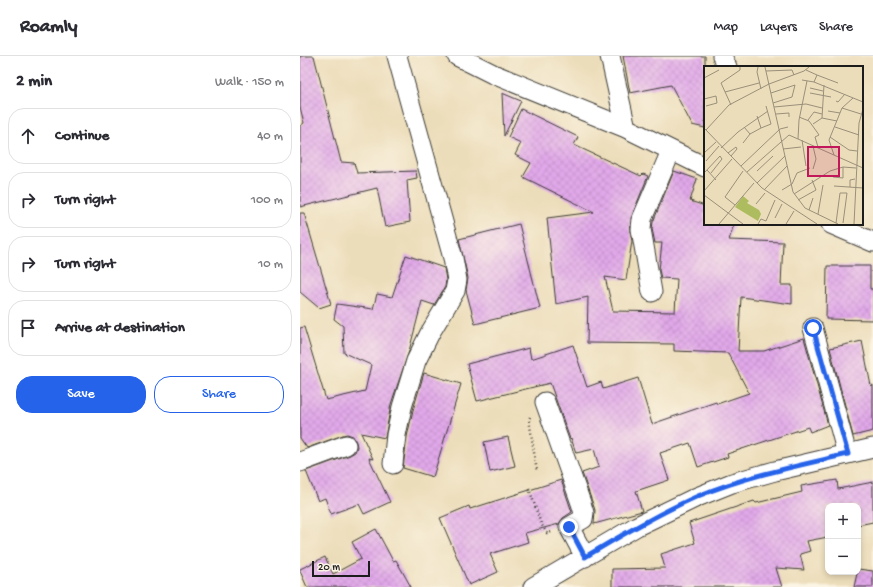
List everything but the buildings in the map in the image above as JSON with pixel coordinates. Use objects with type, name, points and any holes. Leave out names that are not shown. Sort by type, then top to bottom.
[{"type":"street","points":[[393,464],[396,435],[402,407],[416,361],[430,333],[455,291],[457,280],[453,258],[397,56]]},
{"type":"street","points":[[457,56],[493,74],[626,128],[704,167]]},
{"type":"street","points":[[488,56],[493,74]]},
{"type":"street","points":[[610,56],[626,128]]},
{"type":"street","points":[[722,56],[727,66]]},
{"type":"street","points":[[652,292],[640,230],[642,219],[671,151]]},
{"type":"street","points":[[833,225],[873,242]]},
{"type":"street","points":[[813,328],[848,454]]},
{"type":"street","points":[[545,402],[584,513],[583,519],[569,527],[585,557]]},
{"type":"street","points":[[300,462],[346,445]]},
{"type":"street","points":[[533,587],[637,526],[697,497],[732,483],[760,475],[873,448]]},
{"type":"path","points":[[537,472],[529,419],[545,402]]},
{"type":"path","points":[[529,488],[541,524],[547,533],[557,532],[569,527]]},
{"type":"route","points":[[569,527],[585,557],[637,526],[697,497],[732,483],[774,471],[848,454],[813,328]]}]
